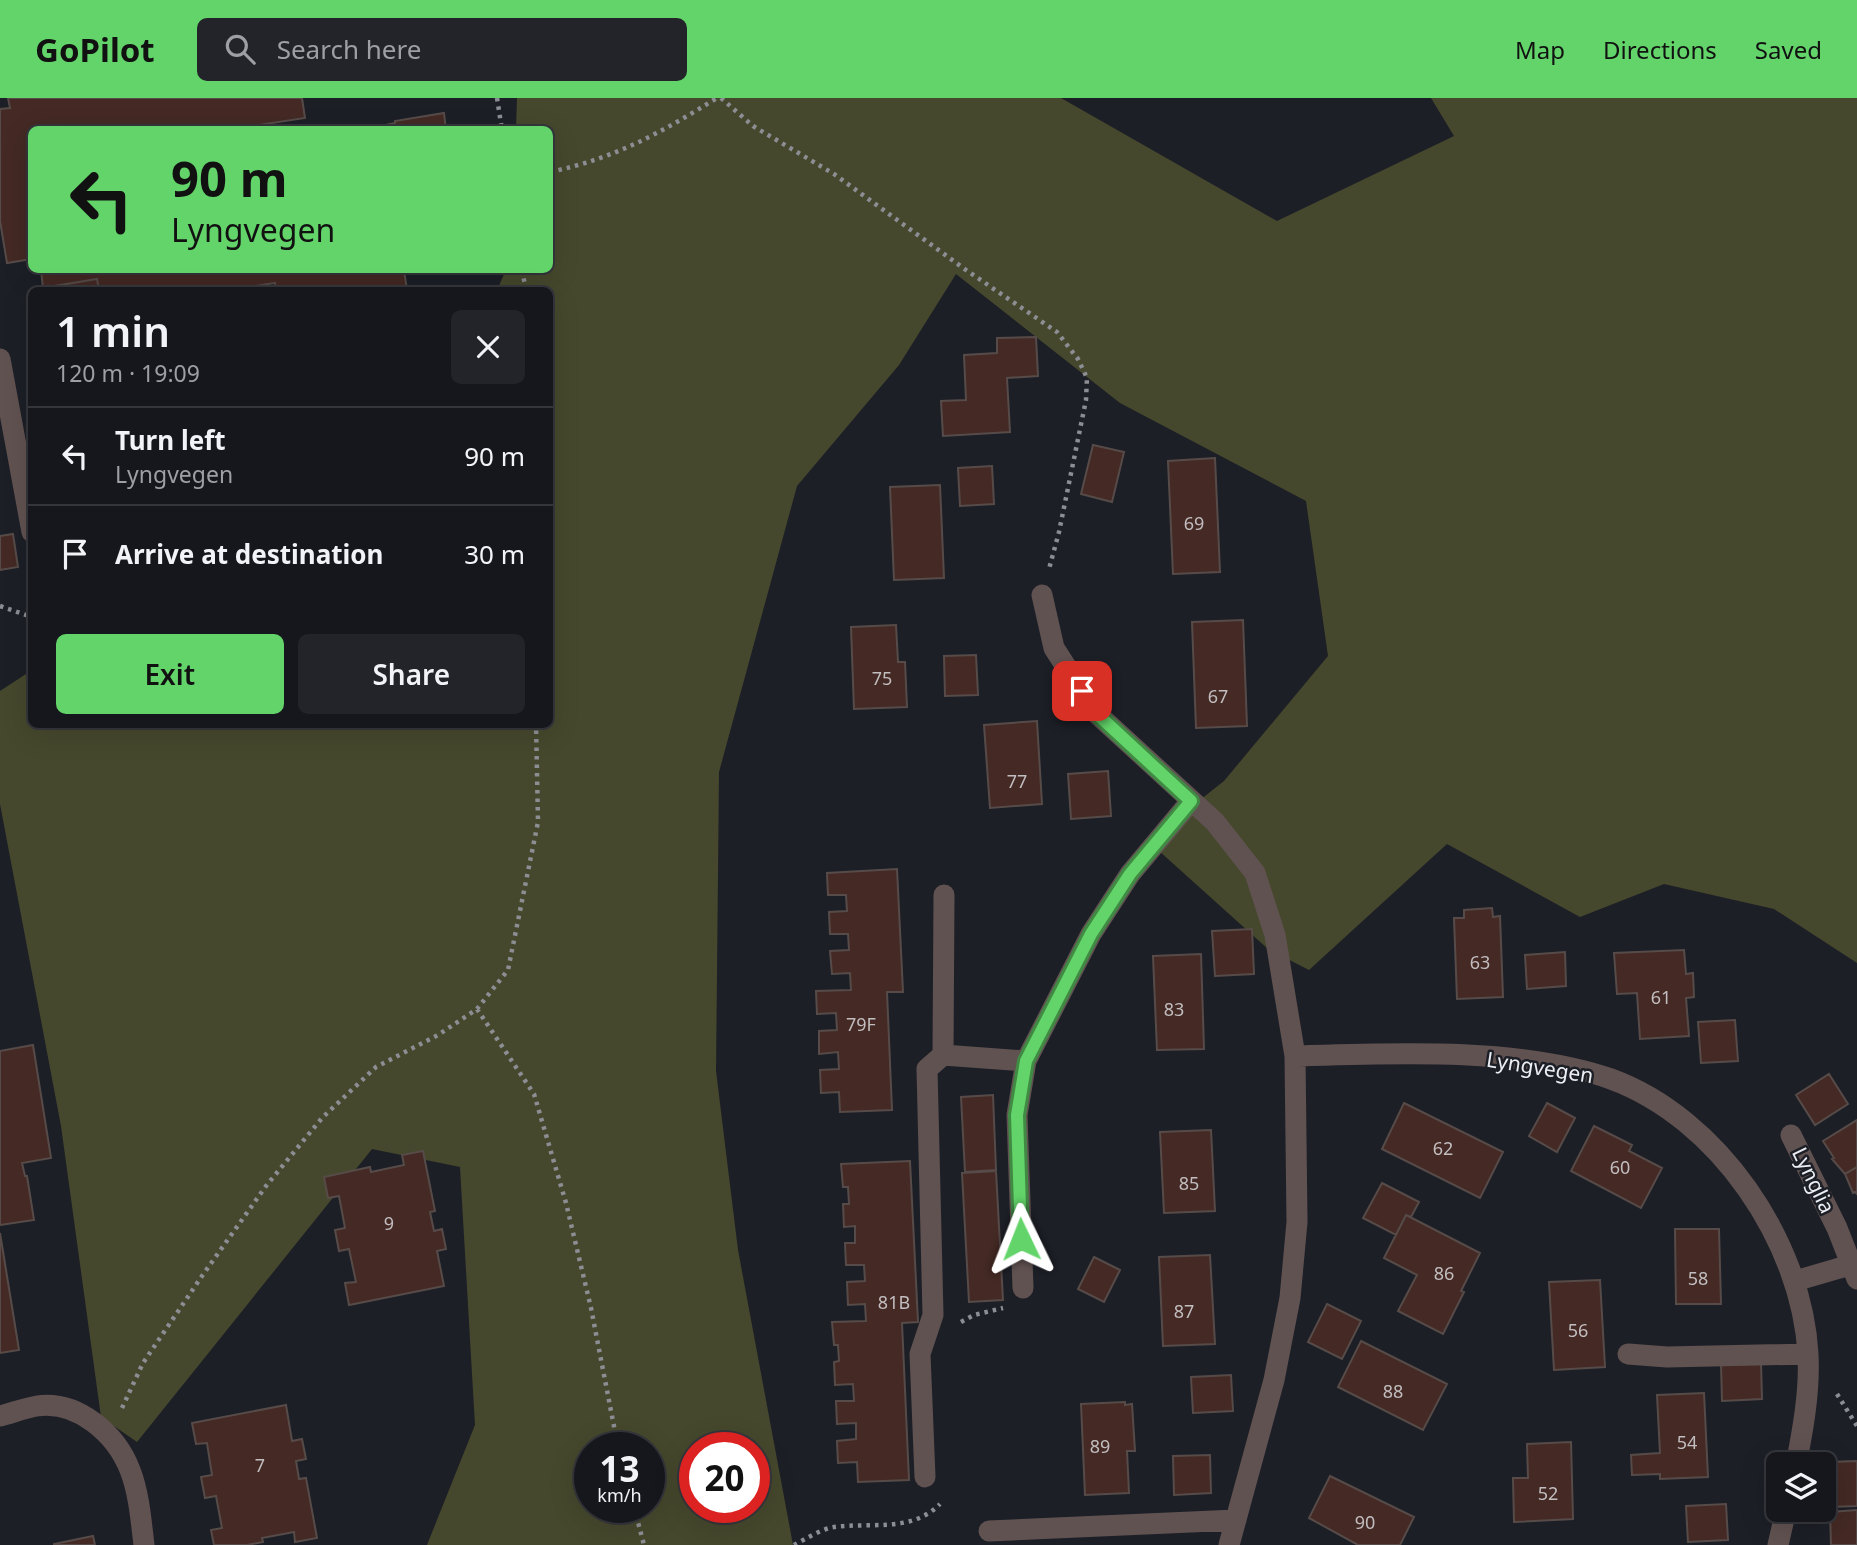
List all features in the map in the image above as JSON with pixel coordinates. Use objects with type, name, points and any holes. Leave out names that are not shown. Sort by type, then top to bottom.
[{"type":"street","points":[[0,359],[28,510]]},
{"type":"street","points":[[1042,595],[1054,648],[1095,712],[1215,822],[1255,873],[1275,934],[1295,1056],[1297,1222],[1290,1298],[1274,1380],[1228,1545]]},
{"type":"street","points":[[1023,1288],[1017,1115],[1026,1061],[1091,934],[1130,874],[1191,801]]},
{"type":"street","points":[[943,1055],[944,895]]},
{"type":"street","name":"Lyngvegen","points":[[1295,1056],[1381,1053],[1490,1057],[1569,1068],[1611,1079],[1647,1095],[1692,1125],[1718,1152],[1762,1211],[1795,1281],[1808,1354],[1805,1415],[1798,1452]]},
{"type":"street","points":[[925,1477],[920,1354],[933,1315],[927,1069],[943,1055],[1026,1061]]},
{"type":"street","name":"Lynglia","points":[[1791,1135],[1837,1228],[1854,1272],[1795,1281]]},
{"type":"street","points":[[1628,1354],[1667,1357],[1808,1354]]},
{"type":"street","points":[[0,1416],[39,1406],[68,1408],[87,1417],[104,1431],[118,1447],[130,1470],[144,1545]]},
{"type":"street","points":[[989,1531],[1236,1520]]},
{"type":"street","points":[[1778,1545],[1783,1522]]},
{"type":"path","points":[[497,98],[501,126]]},
{"type":"path","points":[[553,171],[617,153],[662,132],[719,98],[753,126],[834,174],[1057,332],[1078,359],[1087,378],[1086,400],[1059,532],[1042,595]]},
{"type":"path","points":[[0,606],[28,616]]},
{"type":"path","points":[[122,1408],[143,1363],[202,1276],[266,1186],[322,1118],[376,1067],[438,1035],[477,1009],[508,970],[538,822],[536,728]]},
{"type":"path","points":[[477,1009],[534,1094],[566,1203],[591,1308],[615,1432]]},
{"type":"path","points":[[926,1339],[974,1315],[1005,1308],[1023,1288]]},
{"type":"path","points":[[794,1545],[832,1527],[905,1524],[933,1511],[941,1503]]},
{"type":"path","points":[[638,1523],[644,1545]]},
{"type":"green space","points":[[517,98],[1061,98],[1277,221],[1454,136],[1431,98],[1857,98],[1857,963],[1774,909],[1664,884],[1580,917],[1447,844],[1309,970],[1268,949],[1148,841],[1224,781],[1328,656],[1306,501],[1120,403],[956,274],[899,365],[797,486],[719,772],[716,1071],[738,1250],[793,1545],[427,1545],[475,1425],[460,1167],[372,1149],[137,1442],[101,1417],[61,1126],[0,804],[0,691],[28,674],[28,728],[553,728],[553,287],[498,287],[505,273],[553,273],[553,126],[516,126]]},
{"type":"building","points":[[8,98],[302,98],[305,118],[253,126],[28,126],[28,260],[7,263],[0,221],[0,109],[10,108]]},
{"type":"building","points":[[444,113],[446,126],[381,126]]},
{"type":"building","points":[[41,273],[404,273],[407,287],[276,287],[275,283],[249,287],[98,287],[97,279],[43,287]]},
{"type":"building","points":[[97,279],[98,287],[47,287]]},
{"type":"building","points":[[1036,337],[1038,376],[1007,378],[1010,432],[943,436],[941,401],[966,400],[964,355],[997,353],[997,338]]},
{"type":"building","points":[[1093,445],[1124,452],[1112,502],[1081,494]]},
{"type":"building","points":[[1215,458],[1220,572],[1173,574],[1168,461]]},
{"type":"building","points":[[992,466],[994,504],[960,506],[958,468]]},
{"type":"building","points":[[940,485],[944,578],[894,580],[890,487]]},
{"type":"building","points":[[13,534],[18,567],[0,570],[0,536]]},
{"type":"building","points":[[1243,620],[1247,726],[1196,728],[1192,622]]},
{"type":"building","points":[[896,625],[898,662],[905,662],[907,707],[854,709],[851,627]]},
{"type":"building","points":[[976,655],[978,695],[945,696],[944,656]]},
{"type":"building","points":[[1037,721],[1042,804],[990,808],[984,725]]},
{"type":"building","points":[[1108,771],[1111,816],[1071,819],[1068,774]]},
{"type":"building","points":[[897,869],[903,992],[887,992],[892,1110],[840,1112],[839,1092],[821,1093],[820,1070],[839,1069],[838,1052],[819,1054],[819,1031],[837,1030],[836,1013],[817,1014],[816,991],[851,990],[850,973],[832,974],[830,951],[849,950],[848,934],[830,934],[829,912],[847,911],[846,895],[828,895],[827,873]]},
{"type":"building","points":[[1492,908],[1493,917],[1500,916],[1503,997],[1457,999],[1454,918],[1464,918],[1464,910]]},
{"type":"building","points":[[1252,929],[1254,974],[1215,976],[1212,931]]},
{"type":"building","points":[[1684,950],[1686,974],[1693,973],[1694,997],[1686,998],[1689,1036],[1640,1039],[1637,993],[1617,994],[1614,953]]},
{"type":"building","points":[[1565,952],[1566,986],[1527,989],[1525,955]]},
{"type":"building","points":[[1201,954],[1204,1049],[1157,1050],[1153,956]]},
{"type":"building","points":[[1735,1020],[1738,1061],[1701,1063],[1698,1022]]},
{"type":"building","points":[[33,1045],[51,1158],[22,1163],[27,1176],[34,1220],[0,1225],[0,1051]]},
{"type":"building","points":[[1829,1074],[1848,1104],[1815,1125],[1796,1095]]},
{"type":"building","points":[[993,1095],[996,1170],[965,1172],[961,1097]]},
{"type":"building","points":[[1404,1103],[1503,1152],[1480,1198],[1382,1149]]},
{"type":"building","points":[[1547,1103],[1575,1118],[1557,1152],[1529,1136]]},
{"type":"building","points":[[1857,1120],[1857,1167],[1845,1174],[1832,1159],[1834,1158],[1823,1141]]},
{"type":"building","points":[[1594,1126],[1632,1145],[1629,1151],[1662,1168],[1641,1208],[1571,1171]]},
{"type":"building","points":[[1211,1130],[1215,1211],[1164,1213],[1160,1132]]},
{"type":"building","points":[[423,1151],[435,1211],[430,1212],[434,1231],[442,1229],[446,1249],[437,1251],[444,1286],[349,1305],[345,1283],[356,1282],[349,1249],[339,1251],[335,1230],[345,1228],[339,1196],[328,1198],[324,1177],[370,1167],[371,1172],[404,1165],[402,1155]]},
{"type":"building","points":[[910,1161],[918,1322],[902,1323],[909,1480],[858,1482],[857,1462],[838,1463],[837,1441],[856,1439],[856,1423],[837,1424],[836,1401],[854,1401],[853,1384],[835,1385],[834,1362],[839,1361],[832,1322],[866,1321],[865,1304],[848,1305],[847,1282],[865,1281],[864,1265],[846,1265],[845,1243],[855,1243],[855,1226],[844,1227],[843,1204],[849,1204],[848,1187],[843,1187],[841,1164]]},
{"type":"building","points":[[1857,1167],[1857,1194],[1853,1193],[1845,1174]]},
{"type":"building","points":[[996,1171],[1003,1300],[969,1302],[962,1173]]},
{"type":"building","points":[[1382,1183],[1419,1202],[1411,1217],[1406,1215],[1396,1235],[1363,1218]]},
{"type":"building","points":[[1406,1215],[1480,1253],[1443,1334],[1398,1311],[1417,1275],[1384,1258]]},
{"type":"building","points":[[1675,1229],[1719,1229],[1721,1304],[1676,1304]]},
{"type":"building","points":[[0,1233],[19,1350],[0,1353]]},
{"type":"building","points":[[1210,1255],[1215,1344],[1163,1346],[1159,1257]]},
{"type":"building","points":[[1094,1257],[1120,1270],[1104,1302],[1078,1289]]},
{"type":"building","points":[[1600,1280],[1605,1367],[1554,1370],[1549,1282]]},
{"type":"building","points":[[1327,1304],[1361,1321],[1342,1359],[1308,1342]]},
{"type":"building","points":[[1361,1341],[1447,1384],[1423,1430],[1338,1387]]},
{"type":"building","points":[[1761,1363],[1762,1399],[1722,1401],[1721,1364]]},
{"type":"building","points":[[1231,1375],[1233,1411],[1193,1413],[1191,1377]]},
{"type":"building","points":[[1704,1393],[1708,1477],[1660,1479],[1660,1474],[1632,1475],[1631,1455],[1660,1453],[1657,1395]]},
{"type":"building","points":[[1125,1402],[1125,1405],[1132,1404],[1135,1451],[1127,1451],[1129,1493],[1085,1495],[1081,1404]]},
{"type":"building","points":[[286,1405],[292,1441],[302,1439],[306,1459],[296,1461],[299,1479],[306,1478],[317,1538],[295,1542],[294,1532],[262,1538],[263,1542],[247,1545],[214,1545],[211,1530],[222,1528],[216,1496],[205,1498],[201,1477],[212,1475],[207,1443],[196,1444],[192,1423]]},
{"type":"building","points":[[1571,1442],[1573,1519],[1514,1522],[1513,1478],[1528,1478],[1527,1444]]},
{"type":"building","points":[[1210,1455],[1211,1493],[1174,1495],[1173,1456]]},
{"type":"building","points":[[1857,1461],[1857,1506],[1836,1507],[1836,1462]]},
{"type":"building","points":[[1330,1476],[1414,1517],[1400,1545],[1358,1545],[1309,1518]]},
{"type":"building","points":[[1726,1504],[1728,1540],[1688,1542],[1686,1506]]},
{"type":"building","points":[[1857,1510],[1857,1545],[1831,1545],[1830,1522],[1836,1522],[1836,1512]]},
{"type":"building","points":[[93,1536],[95,1545],[54,1545],[54,1544]]},
{"type":"route","points":[[1021,1239],[1017,1115],[1026,1061],[1091,934],[1130,874],[1191,801],[1095,712],[1082,691]]}]
